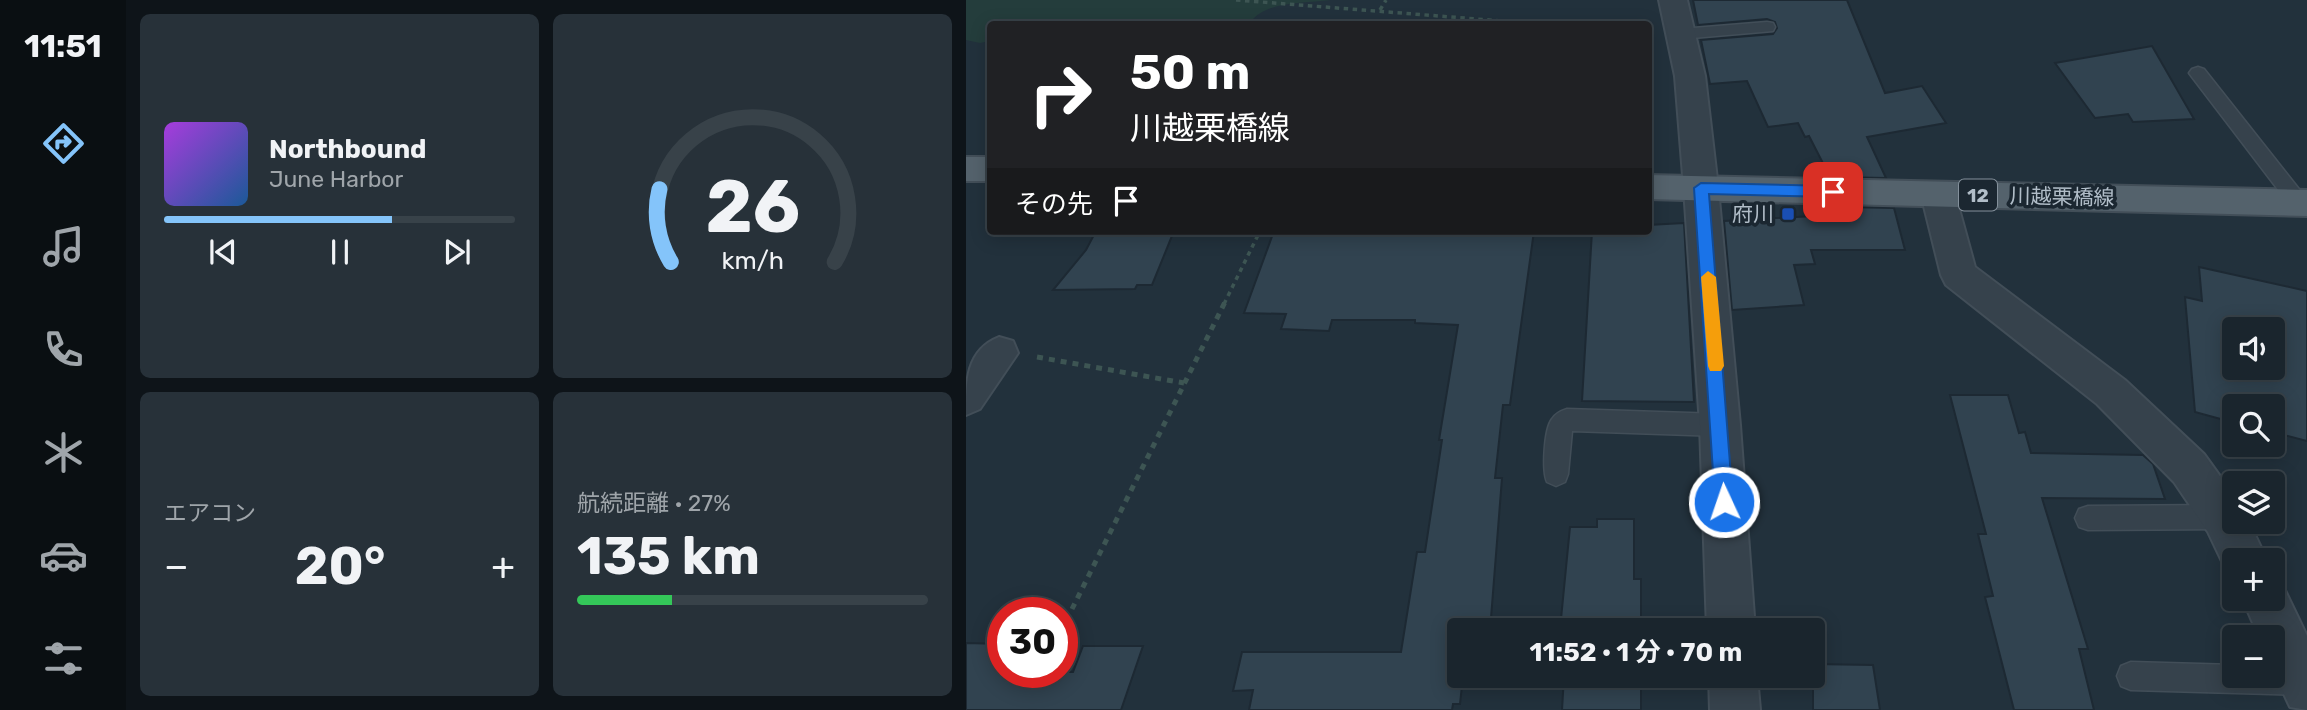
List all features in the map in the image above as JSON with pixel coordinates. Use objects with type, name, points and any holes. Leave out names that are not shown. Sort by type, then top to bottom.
[{"type":"main road","points":[[966,169],[987,169]]},
{"type":"main road","name":"川越栗橋線","points":[[1652,187],[2303,203]]},
{"type":"street","points":[[1677,17],[1690,76],[1701,188],[1720,425],[1730,618]]},
{"type":"street","points":[[1938,194],[1959,275],[2111,392],[2189,468],[2222,516]]},
{"type":"street","points":[[966,397],[999,353]]},
{"type":"street","points":[[2272,611],[2301,666]]},
{"type":"street","points":[[1734,688],[1735,710]]},
{"type":"lane","points":[[1677,17],[1767,27]]},
{"type":"lane","points":[[2198,74],[2303,203]]},
{"type":"lane","points":[[1556,474],[1560,427],[1567,420],[1720,425]]},
{"type":"lane","points":[[2088,517],[2222,517]]},
{"type":"lane","points":[[2131,676],[2301,666]]},
{"type":"path","points":[[1236,0],[1506,21]]},
{"type":"path","points":[[1380,10],[1386,0]]},
{"type":"path","points":[[1078,597],[1258,235]]},
{"type":"path","points":[[999,353],[1064,359],[1184,383]]},
{"type":"green space","points":[[966,0],[1331,0],[1275,7],[1252,21],[987,21],[987,42],[966,40]]},
{"type":"building","points":[[1693,0],[1847,0],[1885,93],[1922,86],[1946,123],[1867,137],[1886,178],[1830,177],[1809,136],[1805,137],[1798,123],[1768,127],[1747,81],[1710,84],[1701,40],[1773,34],[1777,28],[1775,22],[1767,19],[1698,25]]},
{"type":"building","points":[[2152,46],[2194,119],[2133,122],[2128,114],[2095,118],[2055,63]]},
{"type":"building","points":[[1845,207],[1894,208],[1905,250],[1811,250],[1815,264],[1794,265],[1804,305],[1732,310],[1724,221],[1849,214]]},
{"type":"building","points":[[1684,223],[1694,402],[1582,401],[1592,235],[1652,235],[1652,225]]},
{"type":"building","points":[[1094,235],[1172,235],[1152,285],[1137,285],[1135,289],[1053,290],[1086,250]]},
{"type":"building","points":[[1273,235],[1533,235],[1510,405],[1503,405],[1495,478],[1502,478],[1491,618],[1447,618],[1447,688],[1462,688],[1460,704],[1453,704],[1452,710],[1249,710],[1253,690],[1233,691],[1242,652],[1401,652],[1417,552],[1425,552],[1442,440],[1439,440],[1458,325],[1415,323],[1415,320],[1332,320],[1329,331],[1281,329],[1286,314],[1244,313]]},
{"type":"building","points":[[2199,267],[2307,291],[2307,441],[2285,435],[2285,394],[2222,394],[2222,419],[2195,412],[2185,297],[2202,301]]},
{"type":"building","points":[[1950,395],[2008,395],[2019,433],[2025,432],[2031,453],[2143,455],[2153,464],[2165,499],[2042,498],[2088,649],[2079,649],[2094,710],[2014,710],[1985,597],[1993,596],[1978,534],[1986,534]]},
{"type":"building","points":[[1597,519],[1634,519],[1634,579],[1641,579],[1641,618],[1561,618],[1570,527],[1597,527]]},
{"type":"building","points":[[966,643],[987,644],[987,688],[1078,688],[1078,659],[1083,646],[1143,646],[1121,710],[966,710]]},
{"type":"building","points":[[1825,664],[1873,665],[1880,710],[1813,710],[1813,688],[1825,688]]},
{"type":"building","points":[[1563,688],[1641,688],[1641,710],[1562,710]]},
{"type":"slow traffic","points":[[1708,277],[1716,366]]},
{"type":"place","name":"府川","points":[[1788,214]]},
{"type":"route","points":[[1724,502],[1701,188],[1833,192]]}]
